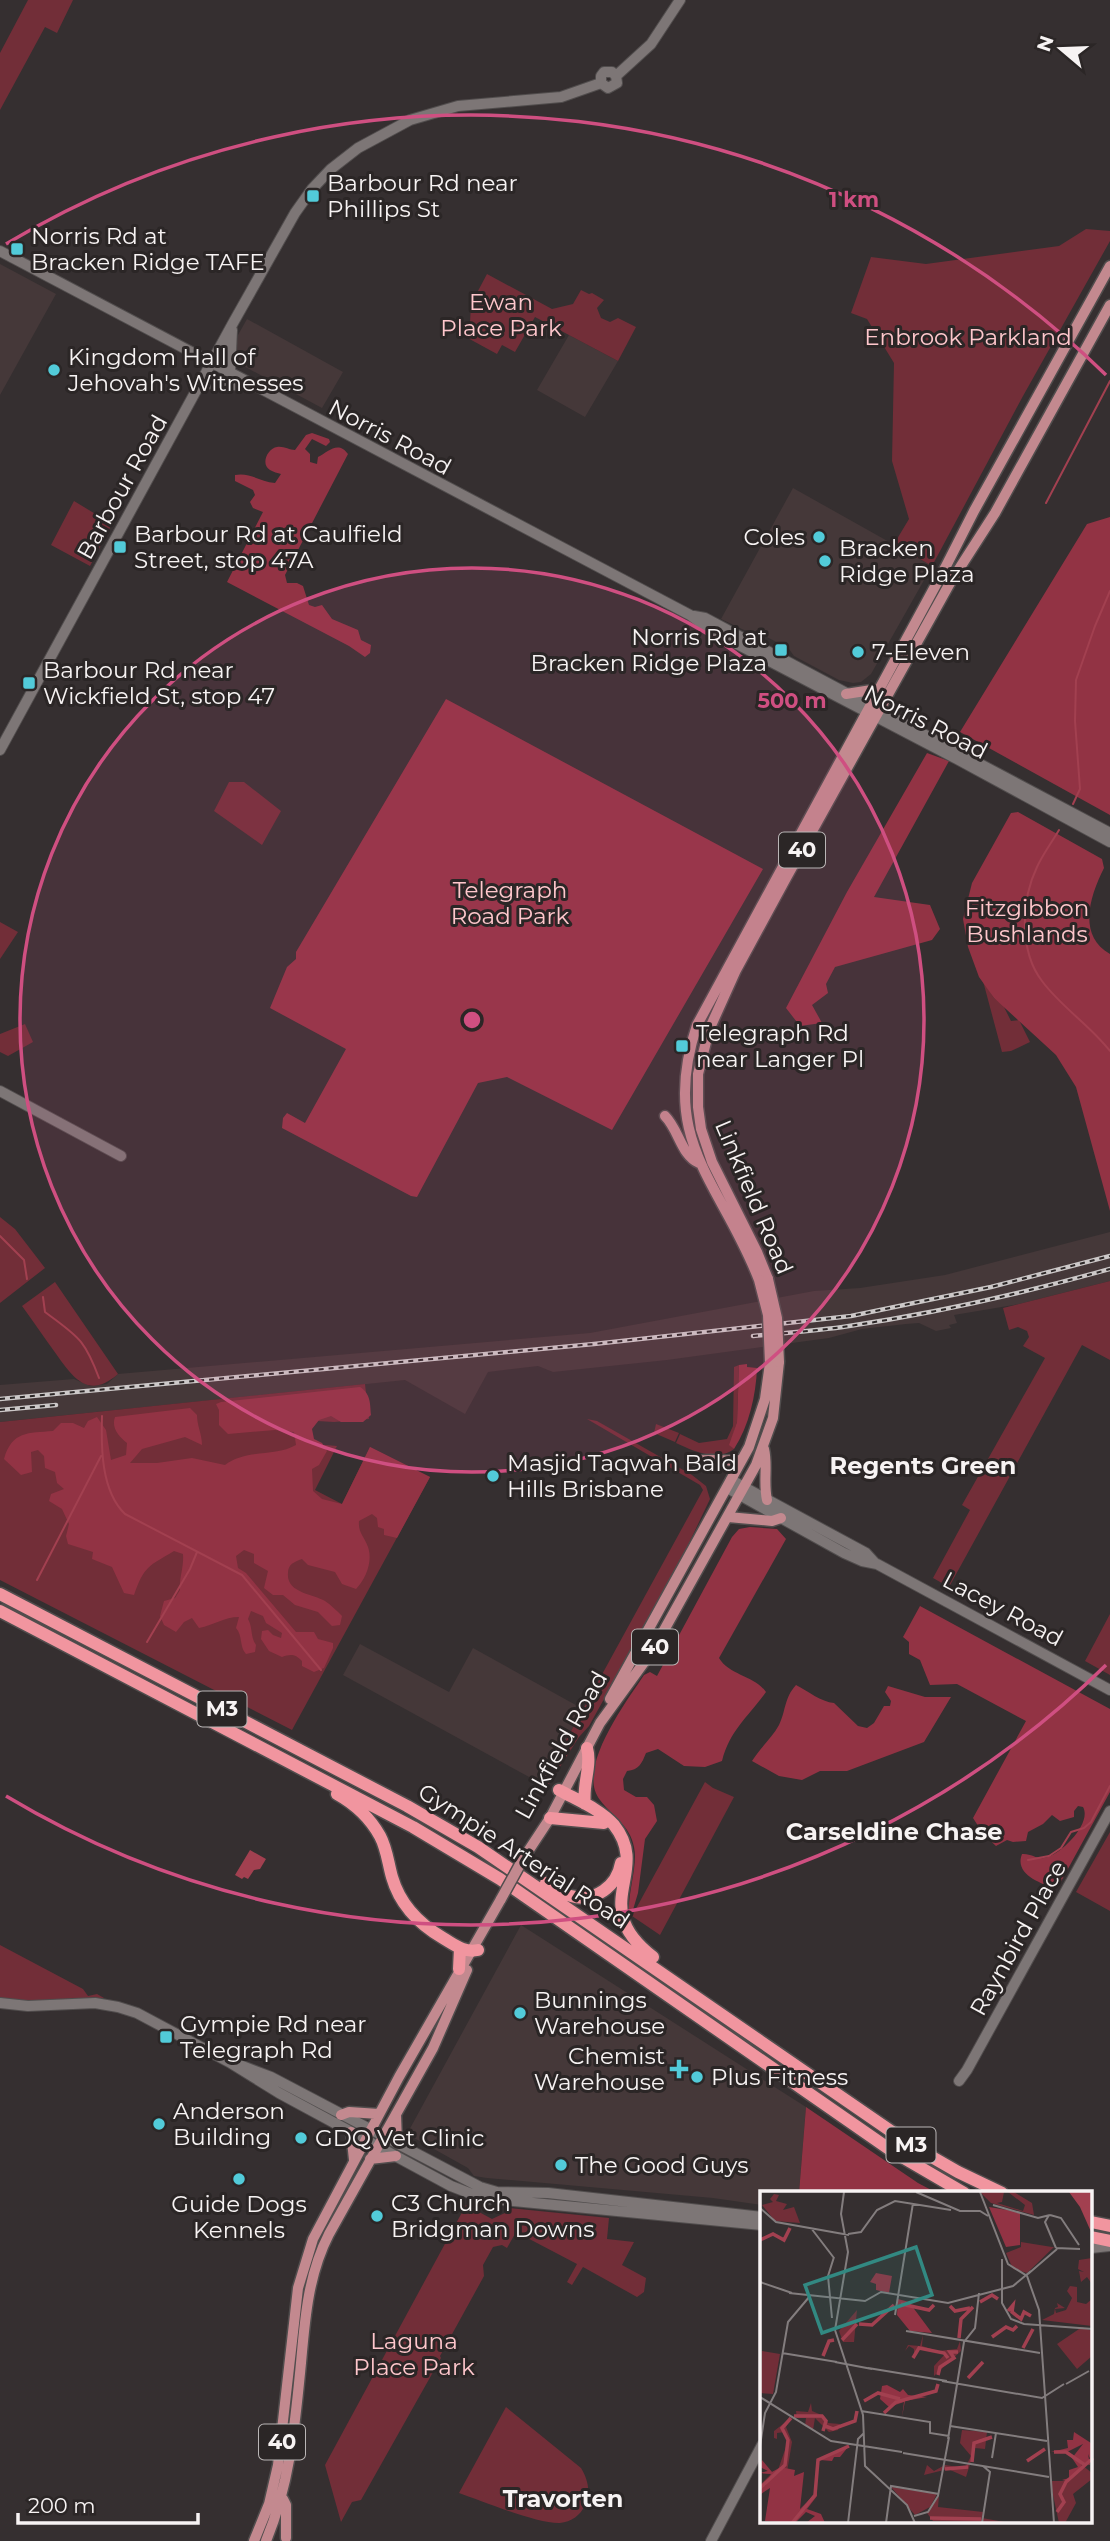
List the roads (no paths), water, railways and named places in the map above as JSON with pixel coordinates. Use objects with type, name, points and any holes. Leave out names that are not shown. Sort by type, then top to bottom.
[{"type":"highway","name":"Gympie Arterial Road","points":[[0,1594],[407,1806],[478,1847],[911,2145],[998,2191]]},
{"type":"highway","name":"Gympie Arterial Road","points":[[0,1611],[413,1827],[500,1880],[904,2158],[961,2191]]},
{"type":"highway","points":[[585,1804],[584,1788],[589,1755],[587,1748]]},
{"type":"highway","points":[[322,1778],[331,1790],[362,1813],[380,1836],[397,1891],[413,1915],[434,1933],[470,1950],[459,1969]]},
{"type":"highway","points":[[560,1794],[585,1804],[608,1820],[625,1845],[627,1863],[620,1904],[624,1924],[641,1948],[677,1975],[685,1988]]},
{"type":"highway","points":[[528,1880],[544,1882],[564,1894],[580,1898],[594,1896],[607,1888],[618,1875],[621,1860],[615,1839],[604,1823],[560,1794]]},
{"type":"highway","points":[[550,1818],[604,1823]]},
{"type":"highway","points":[[1092,2222],[1110,2226]]},
{"type":"highway","points":[[1092,2237],[1110,2244]]},
{"type":"main road","name":"Barbour Road","points":[[0,750],[233,323],[306,196],[331,169],[358,148],[395,127],[449,108],[561,97],[601,83],[608,88],[613,87],[617,83],[616,75],[652,44],[680,0]]},
{"type":"main road","name":"Norris Road","points":[[0,251],[690,615],[710,630],[1110,833]]},
{"type":"main road","name":"40","points":[[873,712],[878,689],[1110,266]]},
{"type":"main road","name":"40","points":[[692,1113],[702,1052],[729,982],[873,712],[988,525],[1110,305]]},
{"type":"main road","points":[[230,373],[233,323]]},
{"type":"main road","points":[[201,383],[254,386]]},
{"type":"main road","points":[[1013,440],[1020,448],[1032,445]]},
{"type":"main road","points":[[1004,456],[1015,455],[1023,461]]},
{"type":"main road","name":"Norris Road","points":[[690,615],[705,618],[846,694],[873,712],[1110,842]]},
{"type":"main road","points":[[846,694],[878,689]]},
{"type":"main road","points":[[0,1091],[121,1156]]},
{"type":"main road","name":"Linkfield Road","points":[[692,1113],[699,1163],[763,1280]]},
{"type":"main road","name":"Linkfield Road","points":[[264,2537],[282,2496],[293,2441],[306,2305],[311,2280],[325,2242],[433,2048],[470,1950],[492,1924],[501,1899],[603,1719],[653,1650],[764,1449],[775,1411],[775,1362],[757,1252],[712,1161],[692,1113]]},
{"type":"main road","points":[[665,1116],[690,1159],[699,1163]]},
{"type":"main road","name":"Linkfield Road","points":[[523,1859],[550,1818],[560,1794],[742,1460],[762,1411],[775,1362]]},
{"type":"main road","points":[[764,1449],[768,1464],[765,1488],[767,1500]]},
{"type":"main road","points":[[696,1461],[742,1460]]},
{"type":"main road","name":"Lacey Road","points":[[729,1484],[781,1518],[862,1561],[877,1564]]},
{"type":"main road","name":"Lacey Road","points":[[742,1492],[767,1500],[866,1553],[877,1564],[1110,1690]]},
{"type":"main road","points":[[728,1517],[772,1521],[781,1518]]},
{"type":"main road","name":"Raynbird Place","points":[[959,2081],[1110,1811]]},
{"type":"main road","name":"40","points":[[282,2496],[286,2505],[289,2540],[264,2537],[281,2450],[301,2277],[318,2227],[459,1969]]},
{"type":"main road","points":[[0,2003],[28,2006],[85,2003],[118,2007],[144,2016],[229,2062],[279,2094],[351,2132],[368,2135]]},
{"type":"main road","points":[[229,2062],[258,2071],[341,2115],[380,2141],[396,2156],[452,2186],[482,2198],[760,2225]]},
{"type":"main road","points":[[341,2115],[349,2112],[379,2114]]},
{"type":"main road","points":[[396,2114],[397,2143]]},
{"type":"main road","points":[[351,2132],[354,2160]]},
{"type":"main road","points":[[380,2141],[397,2143],[470,2183],[497,2192],[540,2192],[760,2217]]},
{"type":"main road","points":[[370,2160],[396,2156]]},
{"type":"main road","points":[[1092,2248],[1110,2244]]},
{"type":"main road","points":[[711,2541],[760,2449]]},
{"type":"waterway","points":[[1046,503],[1110,381]]},
{"type":"waterway","points":[[1073,804],[1080,789],[1075,721],[1076,680],[1110,591]]},
{"type":"waterway","points":[[1059,830],[1037,867],[1028,895],[1025,925],[1029,955],[1042,981],[1110,1051]]},
{"type":"waterway","points":[[0,1236],[24,1260],[27,1279]]},
{"type":"waterway","points":[[43,1297],[45,1312],[79,1339],[99,1378]]},
{"type":"waterway","points":[[102,1416],[107,1481],[111,1493],[125,1514],[242,1575],[321,1670]]},
{"type":"waterway","points":[[37,1580],[101,1456]]},
{"type":"waterway","points":[[147,1642],[190,1569],[197,1552]]},
{"type":"waterway","points":[[1028,1860],[1049,1856],[1061,1848],[1071,1832],[1084,1828],[1091,1822],[1110,1786]]},
{"type":"railway","points":[[0,1399],[594,1344],[851,1316],[991,1287],[1110,1256]]},
{"type":"railway","points":[[753,1336],[837,1328],[948,1309],[1110,1269]]},
{"type":"railway","points":[[0,1410],[56,1405]]},
{"type":"place","name":"Barbour Rd near Phillips St","points":[[313,196]]},
{"type":"place","name":"Norris Rd at Bracken Ridge TAFE","points":[[17,249]]},
{"type":"place","name":"Kingdom Hall of Jehovah's Witnesses","points":[[54,370]]},
{"type":"place","name":"Coles","points":[[819,537]]},
{"type":"place","name":"Barbour Rd at Caulfield Street, stop 47A","points":[[120,547]]},
{"type":"place","name":"Bracken Ridge Plaza","points":[[825,561]]},
{"type":"place","name":"Norris Rd at Bracken Ridge Plaza","points":[[781,650]]},
{"type":"place","name":"7-Eleven","points":[[858,652]]},
{"type":"place","name":"Barbour Rd near Wickfield St, stop 47","points":[[29,683]]},
{"type":"place","name":"Telegraph Rd near Langer Pl","points":[[682,1046]]},
{"type":"place","name":"Masjid Taqwah Bald Hills Brisbane","points":[[493,1476]]},
{"type":"place","name":"Bunnings Warehouse","points":[[520,2013]]},
{"type":"place","name":"Gympie Rd near Telegraph Rd","points":[[166,2037]]},
{"type":"place","name":"Chemist Warehouse","points":[[679,2069]]},
{"type":"place","name":"Plus Fitness","points":[[697,2077]]},
{"type":"place","name":"Anderson Building","points":[[159,2124]]},
{"type":"place","name":"GDQ Vet Clinic","points":[[301,2138]]},
{"type":"place","name":"The Good Guys","points":[[561,2165]]},
{"type":"place","name":"Guide Dogs Kennels","points":[[239,2179]]},
{"type":"place","name":"C3 Church Bridgman Downs","points":[[377,2216]]},
{"type":"district","name":"Regents Green","points":[[923,1466]]},
{"type":"district","name":"Carseldine Chase","points":[[894,1832]]},
{"type":"district","name":"Travorten","points":[[563,2499]]},
{"type":"park label","name":"Ewan Place Park","points":[[501,315]]},
{"type":"park label","name":"Enbrook Parkland","points":[[968,337]]},
{"type":"park label","name":"Telegraph Road Park","points":[[510,903]]},
{"type":"park label","name":"Fitzgibbon Bushlands","points":[[1027,921]]},
{"type":"park label","name":"Laguna Place Park","points":[[414,2354]]}]
